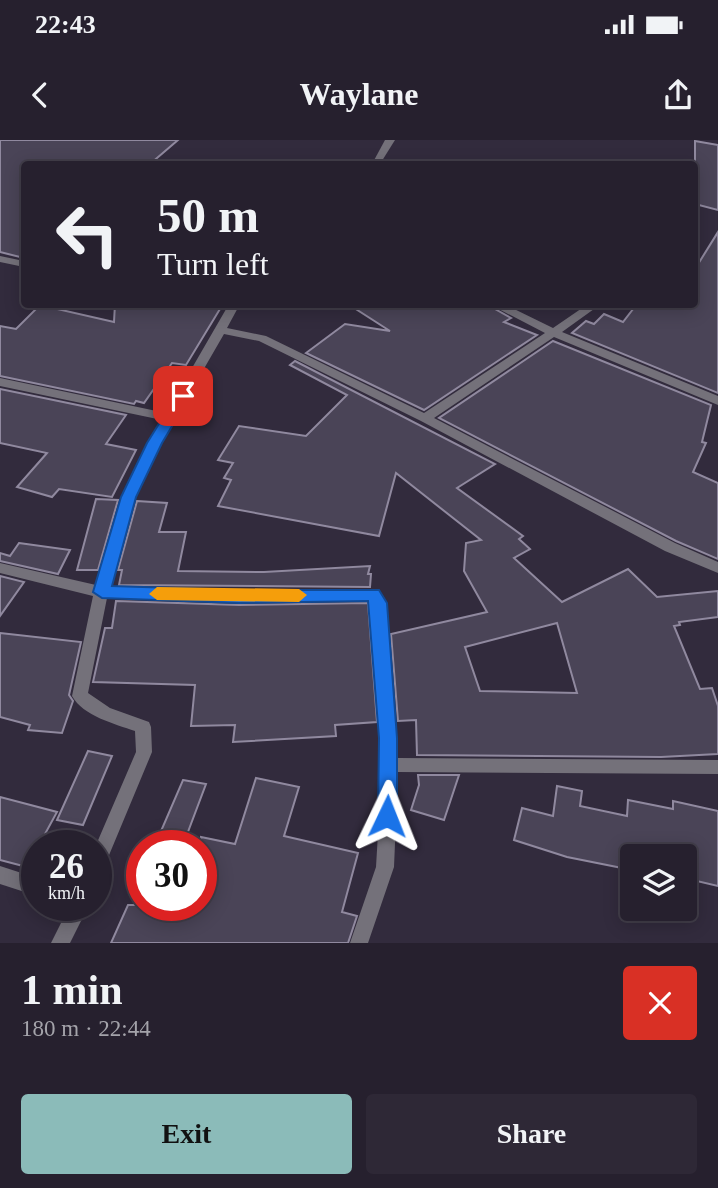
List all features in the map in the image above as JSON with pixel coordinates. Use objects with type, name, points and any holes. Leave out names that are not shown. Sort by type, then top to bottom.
[{"type":"street","points":[[378,161],[390,140]]},
{"type":"street","points":[[0,260],[21,264]]},
{"type":"street","points":[[111,830],[144,752],[143,727],[104,713],[80,696],[102,592],[129,497],[170,418],[233,308]]},
{"type":"street","points":[[502,308],[553,333],[718,401]]},
{"type":"street","points":[[425,418],[590,308]]},
{"type":"street","points":[[221,330],[262,338],[425,418],[670,547],[718,568]]},
{"type":"street","points":[[0,382],[170,418]]},
{"type":"street","points":[[0,568],[102,592],[239,596],[373,594],[379,603],[390,765],[385,867],[359,943]]},
{"type":"street","points":[[390,765],[718,767]]},
{"type":"street","points":[[0,876],[21,882]]},
{"type":"street","points":[[60,943],[72,921]]},
{"type":"building","points":[[0,140],[178,140],[154,161],[21,161],[21,257],[0,252]]},
{"type":"building","points":[[695,141],[718,145],[718,210],[698,205],[698,161],[695,161]]},
{"type":"building","points":[[718,232],[718,393],[572,333],[586,321],[594,324],[604,314],[623,322],[634,308],[698,308],[698,264]]},
{"type":"building","points":[[37,308],[53,308],[114,322],[115,308],[221,308],[186,365],[172,363],[144,403],[136,401],[134,404],[0,376],[0,326],[16,329]]},
{"type":"building","points":[[354,308],[493,308],[511,318],[504,322],[537,335],[424,410],[306,353],[345,324],[390,331]]},
{"type":"building","points":[[553,341],[711,405],[702,442],[706,443],[693,472],[718,483],[718,559],[676,541],[439,418]]},
{"type":"building","points":[[295,361],[495,464],[457,488],[523,536],[519,539],[530,549],[514,558],[562,602],[628,569],[657,597],[718,591],[718,617],[679,622],[680,625],[674,626],[700,689],[712,688],[718,706],[718,754],[661,757],[417,755],[416,720],[398,721],[391,634],[487,612],[464,571],[466,543],[481,540],[396,473],[379,536],[218,506],[231,480],[224,478],[233,463],[218,460],[239,426],[306,436],[347,395],[290,365]],"holes":[[[557,623],[577,693],[480,691],[465,647]]]},
{"type":"building","points":[[0,389],[126,415],[106,444],[136,450],[112,497],[59,489],[52,497],[17,487],[47,453],[0,443]]},
{"type":"building","points":[[96,499],[118,500],[98,570],[77,570]]},
{"type":"building","points":[[137,501],[167,503],[159,532],[186,532],[178,571],[264,572],[370,566],[370,587],[119,585],[122,570],[118,570]]},
{"type":"building","points":[[19,543],[70,550],[58,574],[0,561],[0,553],[10,556]]},
{"type":"building","points":[[0,576],[24,582],[0,616]]},
{"type":"building","points":[[116,601],[239,605],[368,603],[377,722],[335,725],[336,736],[233,742],[235,725],[191,726],[195,685],[93,682],[105,628],[112,628]]},
{"type":"building","points":[[0,633],[81,642],[69,695],[73,701],[62,733],[28,730],[30,725],[0,717]]},
{"type":"building","points":[[88,751],[112,756],[83,825],[57,820]]},
{"type":"building","points":[[418,775],[459,775],[444,820],[411,810],[419,785]]},
{"type":"building","points":[[256,778],[299,787],[284,836],[358,853],[342,912],[357,916],[348,943],[111,943],[126,909],[126,921],[217,921],[217,840],[235,844]]},
{"type":"building","points":[[183,780],[206,784],[189,830],[161,830]]},
{"type":"building","points":[[557,786],[582,791],[580,806],[627,816],[628,800],[673,809],[673,801],[718,811],[718,886],[697,881],[697,844],[620,844],[620,868],[567,857],[514,840],[522,808],[553,816]]},
{"type":"building","points":[[0,797],[57,812],[47,830],[21,830],[21,865],[0,860]]},
{"type":"slow traffic","points":[[157,594],[299,595]]},
{"type":"route","points":[[183,396],[155,443],[129,497],[102,592],[239,596],[373,594],[379,603],[390,765],[387,816]]}]
